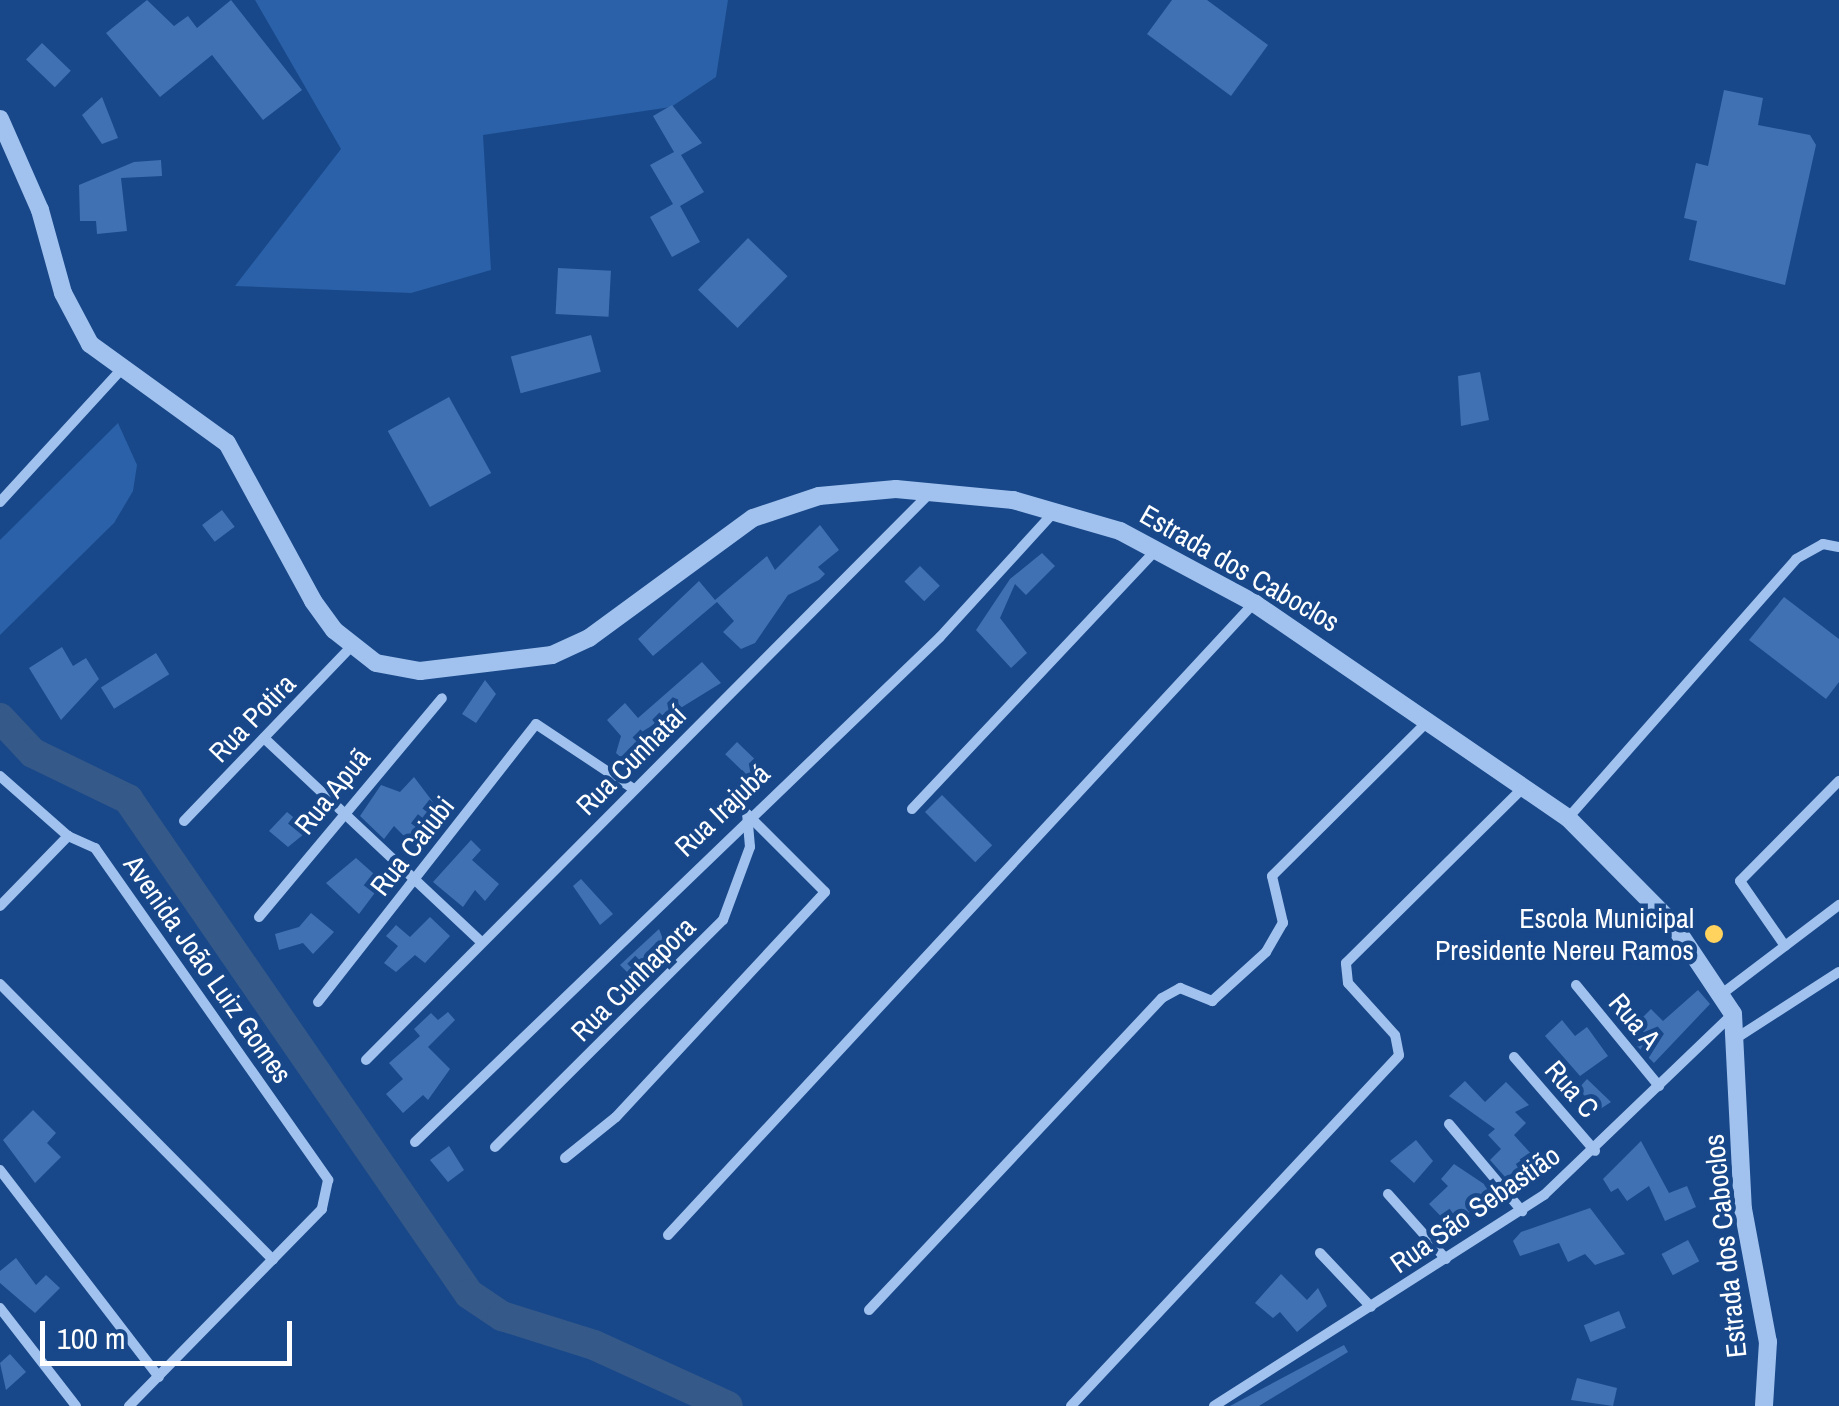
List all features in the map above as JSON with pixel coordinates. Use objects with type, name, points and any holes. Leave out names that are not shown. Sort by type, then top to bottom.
[{"type":"street","name":"Estrada dos Caboclos","points":[[0,119],[76,322],[119,372],[227,443],[314,602],[352,646],[376,662],[420,671],[552,655],[589,638],[753,518],[849,490],[930,493],[1058,508],[1158,548],[1254,603],[1568,818],[1636,880],[1724,992],[1733,1014],[1738,1038],[1741,1194],[1768,1342],[1764,1406]]},
{"type":"street","points":[[0,502],[119,372]]},
{"type":"street","name":"Rua Cunhataí","points":[[366,1060],[930,493]]},
{"type":"street","name":"Rua Irajubá","points":[[415,1142],[747,814],[940,637],[1058,508]]},
{"type":"street","points":[[1568,818],[1796,560],[1823,544],[1839,547]]},
{"type":"street","points":[[912,809],[1158,548]]},
{"type":"street","points":[[668,1235],[1254,603]]},
{"type":"street","name":"Rua Potira","points":[[184,822],[352,646]]},
{"type":"street","name":"Rua Apuã","points":[[260,916],[442,698]]},
{"type":"street","points":[[869,1310],[1162,998],[1180,988],[1218,998],[1266,952],[1283,924],[1272,876],[1429,720]]},
{"type":"street","name":"Rua Caiubi","points":[[318,1002],[530,730],[544,725],[634,789]]},
{"type":"street","points":[[264,738],[340,817],[414,878],[481,942]]},
{"type":"street","name":"Avenida João Luiz Gomes","points":[[0,776],[68,836],[105,861],[320,1164],[328,1200],[273,1260]]},
{"type":"street","points":[[1784,946],[1740,881],[1839,781]]},
{"type":"street","points":[[1071,1406],[1399,1055],[1395,1035],[1348,984],[1346,963],[1524,788]]},
{"type":"street","points":[[565,1158],[616,1117],[825,892],[747,814]]},
{"type":"street","name":"Rua Cunhapora","points":[[496,1147],[723,920],[750,847],[747,814]]},
{"type":"street","points":[[0,906],[68,836]]},
{"type":"street","points":[[1724,992],[1839,906]]},
{"type":"street","points":[[1738,1038],[1839,972]]},
{"type":"street","points":[[0,984],[273,1260],[129,1406]]},
{"type":"street","name":"Rua A","points":[[1576,985],[1660,1086]]},
{"type":"street","name":"Rua São Sebastião","points":[[1214,1406],[1522,1211],[1595,1150],[1733,1014]]},
{"type":"street","name":"Rua C","points":[[1514,1057],[1595,1150]]},
{"type":"street","points":[[1449,1124],[1522,1211]]},
{"type":"street","points":[[0,1170],[159,1378]]},
{"type":"street","points":[[1388,1194],[1446,1259]]},
{"type":"street","points":[[1320,1253],[1370,1307]]},
{"type":"street","points":[[0,1308],[76,1406]]},
{"type":"shaded area","points":[[255,0],[728,0],[716,77],[671,107],[483,135],[491,270],[411,293],[235,286],[341,149]]},
{"type":"shaded area","points":[[118,423],[137,465],[133,491],[114,523],[0,635],[0,540]]},
{"type":"building","points":[[147,0],[174,26],[188,16],[197,28],[231,0],[302,90],[263,120],[212,55],[160,97],[106,33]]},
{"type":"building","points":[[1172,0],[1207,0],[1268,45],[1231,96],[1147,34]]},
{"type":"building","points":[[42,43],[71,71],[55,87],[26,60]]},
{"type":"building","points":[[1724,90],[1763,98],[1758,125],[1810,135],[1816,145],[1785,285],[1689,260],[1697,221],[1684,218],[1696,163],[1708,166]]},
{"type":"building","points":[[102,97],[118,138],[102,144],[82,115]]},
{"type":"building","points":[[672,105],[702,143],[681,155],[704,192],[680,206],[700,242],[672,257],[650,217],[673,204],[650,165],[674,152],[653,116]]},
{"type":"building","points":[[161,160],[162,176],[121,178],[127,231],[97,234],[96,221],[80,221],[79,185],[134,162]]},
{"type":"building","points":[[748,238],[788,276],[738,328],[698,290]]},
{"type":"building","points":[[558,268],[611,271],[609,317],[556,314]]},
{"type":"building","points":[[591,335],[601,372],[521,393],[511,356]]},
{"type":"building","points":[[1480,372],[1489,420],[1461,426],[1458,376]]},
{"type":"building","points":[[449,397],[491,473],[430,507],[388,431]]},
{"type":"building","points":[[222,510],[235,527],[215,542],[202,525]]},
{"type":"building","points":[[820,525],[839,550],[818,567],[825,574],[819,580],[788,595],[755,643],[741,649],[723,632],[734,621],[717,602],[653,656],[638,639],[699,581],[715,600],[767,556],[775,570]]},
{"type":"building","points":[[1042,553],[1055,566],[1026,595],[1015,584],[1000,618],[1027,653],[1011,668],[976,630],[1010,579]]},
{"type":"building","points":[[920,566],[940,586],[924,601],[904,582]]},
{"type":"building","points":[[1784,597],[1839,639],[1839,682],[1826,699],[1749,640]]},
{"type":"building","points":[[62,647],[73,666],[86,658],[99,679],[61,720],[29,668]]},
{"type":"building","points":[[156,653],[169,674],[114,709],[101,687]]},
{"type":"building","points":[[702,662],[721,683],[640,733],[648,745],[629,765],[616,753],[621,736],[607,720],[625,703],[638,718]]},
{"type":"building","points":[[485,680],[496,694],[476,723],[462,714]]},
{"type":"building","points":[[737,742],[760,764],[748,776],[725,754]]},
{"type":"building","points":[[414,777],[439,810],[409,841],[394,826],[384,839],[360,816],[381,785],[400,792]]},
{"type":"building","points":[[942,795],[992,845],[975,862],[925,812]]},
{"type":"building","points":[[287,812],[309,830],[288,847],[269,831]]},
{"type":"building","points":[[471,840],[481,850],[472,860],[499,884],[485,901],[475,890],[463,907],[433,882]]},
{"type":"building","points":[[356,858],[383,882],[359,914],[326,883]]},
{"type":"building","points":[[581,879],[613,914],[600,925],[573,886]]},
{"type":"building","points":[[311,913],[334,932],[313,954],[303,943],[279,950],[275,934],[299,927]]},
{"type":"building","points":[[430,917],[450,936],[425,963],[415,955],[396,972],[384,963],[398,946],[386,936],[396,925],[410,937]]},
{"type":"building","points":[[659,929],[664,942],[630,975],[620,965]]},
{"type":"building","points":[[1698,990],[1710,1004],[1654,1063],[1637,1046],[1647,1036],[1636,1024],[1651,1009],[1663,1021]]},
{"type":"building","points":[[448,1012],[455,1020],[428,1047],[450,1069],[428,1100],[423,1095],[403,1113],[386,1094],[403,1079],[389,1063],[420,1036],[414,1029],[431,1013],[438,1020]]},
{"type":"building","points":[[1562,1020],[1575,1036],[1587,1027],[1608,1056],[1580,1076],[1545,1036]]},
{"type":"building","points":[[1587,1079],[1611,1102],[1588,1117],[1581,1107],[1590,1101],[1578,1089]]},
{"type":"building","points":[[1465,1081],[1485,1102],[1506,1082],[1529,1105],[1515,1112],[1526,1123],[1514,1135],[1533,1156],[1506,1178],[1490,1160],[1501,1149],[1488,1135],[1495,1129],[1449,1096]]},
{"type":"building","points":[[33,1110],[56,1133],[47,1143],[61,1157],[35,1183],[3,1140]]},
{"type":"building","points":[[1416,1140],[1433,1161],[1414,1183],[1390,1161]]},
{"type":"building","points":[[1641,1141],[1669,1193],[1687,1186],[1696,1207],[1665,1221],[1649,1186],[1627,1201],[1618,1188],[1611,1192],[1603,1179]]},
{"type":"building","points":[[449,1146],[464,1170],[448,1182],[430,1160]]},
{"type":"building","points":[[1454,1164],[1493,1190],[1453,1229],[1429,1204],[1448,1186],[1441,1179]]},
{"type":"building","points":[[1590,1208],[1625,1254],[1595,1265],[1585,1254],[1568,1262],[1559,1243],[1520,1256],[1513,1241],[1521,1232]]},
{"type":"building","points":[[1688,1240],[1699,1261],[1673,1275],[1662,1254]]},
{"type":"building","points":[[16,1258],[36,1285],[46,1275],[60,1288],[35,1313],[0,1283],[0,1271]]},
{"type":"building","points":[[1281,1274],[1307,1300],[1318,1288],[1327,1306],[1297,1332],[1280,1312],[1273,1318],[1255,1303]]},
{"type":"building","points":[[1619,1311],[1626,1328],[1591,1342],[1584,1325]]},
{"type":"building","points":[[1344,1345],[1348,1352],[1259,1406],[1230,1406]]},
{"type":"building","points":[[10,1354],[26,1372],[6,1390],[0,1363]]},
{"type":"building","points":[[1577,1378],[1617,1388],[1613,1406],[1571,1400]]},
{"type":"waterway","points":[[0,718],[33,753],[128,799],[469,1294],[502,1316],[594,1345],[728,1406]]},
{"type":"place","name":"Escola Municipal Presidente Nereu Ramos","points":[[1714,934]]}]
